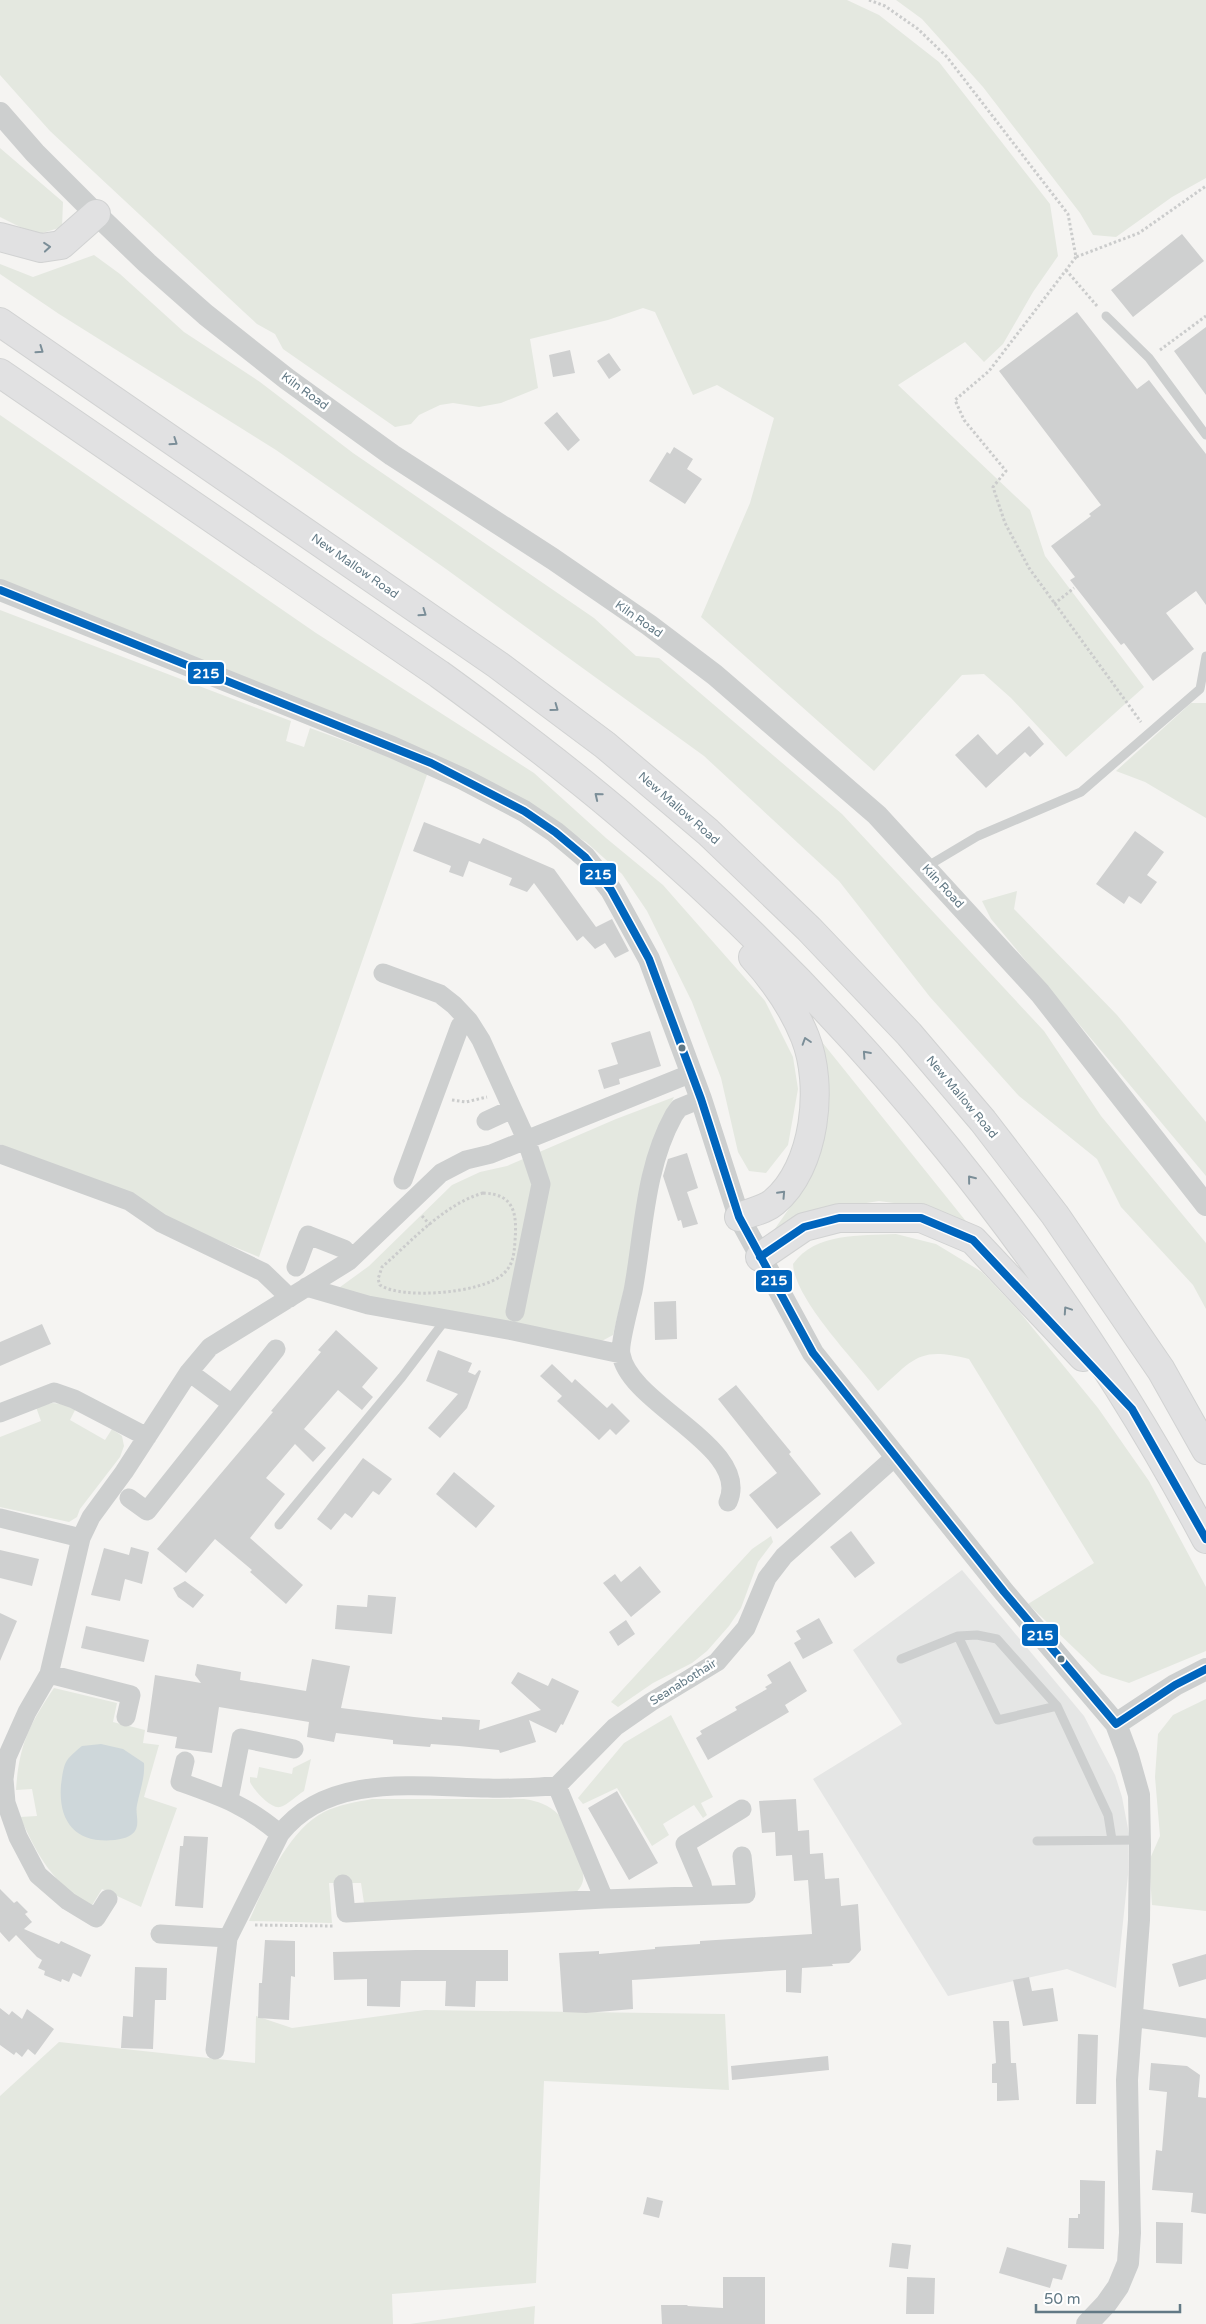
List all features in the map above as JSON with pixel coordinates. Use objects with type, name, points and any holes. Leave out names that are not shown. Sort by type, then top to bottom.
[{"type":"highway","points":[[0,237],[41,248],[61,245],[96,214]]},
{"type":"highway","name":"New Mallow Road","points":[[0,322],[498,666],[605,745],[708,832],[809,929],[909,1034],[983,1121],[1055,1216],[1161,1370],[1206,1450]]},
{"type":"highway","points":[[0,373],[439,674],[520,734],[622,815],[747,929],[869,1057],[985,1196],[1059,1298],[1132,1409],[1206,1539]]},
{"type":"highway","points":[[622,815],[757,961],[792,1010],[806,1038],[813,1068],[814,1115],[812,1132],[803,1160],[792,1183],[774,1202],[739,1217]]},
{"type":"highway","points":[[760,1257],[804,1227],[839,1218],[921,1218],[973,1240],[1132,1409]]},
{"type":"street","name":"Kiln Road","points":[[0,113],[35,153],[96,214],[206,315],[287,379],[392,455],[649,625],[715,675],[877,815],[1040,993],[1206,1205]]},
{"type":"street","points":[[0,590],[431,763],[524,812],[554,832],[585,857],[599,872],[628,918],[649,959],[692,1073],[739,1217],[813,1352],[1004,1592],[1116,1724],[1128,1756],[1139,1795],[1140,1840],[1139,1920],[1127,2080],[1130,2233],[1128,2263],[1118,2287],[1106,2304],[1087,2324]]},
{"type":"street","points":[[383,973],[440,994],[469,1021],[481,1040],[526,1140],[541,1184],[515,1312]]},
{"type":"street","points":[[403,1180],[460,1026],[469,1021]]},
{"type":"street","points":[[108,1899],[96,1918],[68,1901],[38,1875],[18,1837],[6,1803],[2,1779],[7,1757],[27,1712],[49,1674],[81,1538],[91,1516],[124,1472],[189,1372],[210,1347],[352,1258],[441,1173],[466,1160],[491,1154],[692,1073]]},
{"type":"street","points":[[701,1099],[679,1108],[674,1115],[652,1167],[637,1269],[621,1354],[632,1379],[686,1425],[723,1462],[733,1486],[728,1502]]},
{"type":"street","points":[[486,1121],[512,1109]]},
{"type":"street","points":[[0,1154],[128,1201],[162,1223],[213,1250],[263,1272],[298,1292],[513,1331],[621,1354]]},
{"type":"street","points":[[296,1267],[308,1235],[344,1249],[352,1258]]},
{"type":"street","points":[[129,1498],[147,1511],[276,1349]]},
{"type":"street","points":[[189,1372],[232,1404]]},
{"type":"street","points":[[0,1413],[54,1392],[74,1399],[147,1437]]},
{"type":"street","name":"Seanabothair","points":[[557,1786],[615,1727],[651,1702],[717,1662],[746,1628],[767,1578],[784,1556],[895,1457]]},
{"type":"street","points":[[0,1518],[81,1538]]},
{"type":"street","points":[[1116,1724],[1175,1685],[1206,1669]]},
{"type":"street","points":[[49,1674],[131,1695],[126,1717]]},
{"type":"street","points":[[229,1799],[241,1738],[294,1749]]},
{"type":"street","points":[[186,1761],[180,1782],[229,1799],[257,1814],[280,1834]]},
{"type":"street","points":[[215,2050],[231,1931],[280,1834],[290,1820],[324,1799],[362,1789],[405,1786],[491,1789],[557,1786],[604,1899]]},
{"type":"street","points":[[704,1896],[702,1884],[685,1844],[742,1809]]},
{"type":"street","points":[[343,1884],[346,1913],[604,1899],[746,1894],[742,1856]]},
{"type":"street","points":[[160,1934],[231,1931]]},
{"type":"street","points":[[1131,2016],[1206,2028]]},
{"type":"lane","points":[[1106,316],[1150,358],[1206,435]]},
{"type":"lane","points":[[926,868],[978,836],[1081,792],[1200,689],[1206,656]]},
{"type":"lane","points":[[279,1525],[402,1377],[446,1319]]},
{"type":"lane","points":[[901,1659],[958,1636],[977,1635],[997,1639],[1057,1706],[1108,1814],[1112,1840]]},
{"type":"lane","points":[[958,1636],[998,1720],[1057,1706]]},
{"type":"lane","points":[[1037,1841],[1140,1840]]},
{"type":"path","points":[[869,0],[885,6],[918,29],[947,57],[1068,214],[1076,257]]},
{"type":"path","points":[[1149,733],[1029,568],[1005,523],[993,487],[1006,471],[964,420],[955,400],[990,371],[1076,257],[1139,232],[1206,186]]},
{"type":"path","points":[[1066,270],[1106,316]]},
{"type":"path","points":[[1150,358],[1206,316]]},
{"type":"path","points":[[1054,604],[1074,588]]},
{"type":"path","points":[[435,1094],[466,1102],[482,1099],[503,1090]]},
{"type":"path","points":[[483,1193],[495,1194],[507,1200],[515,1211],[516,1224],[512,1264],[502,1276],[490,1283],[430,1293],[402,1292],[380,1284],[378,1279],[382,1267],[448,1209],[468,1198],[483,1193]]},
{"type":"path","points":[[231,1931],[336,1926],[346,1913]]},
{"type":"shaded area","points":[[0,0],[847,0],[879,15],[939,62],[1050,204],[1058,256],[1033,292],[1003,344],[984,362],[965,342],[898,385],[1030,510],[1045,556],[1144,687],[1066,757],[1011,698],[984,674],[962,675],[874,771],[701,617],[750,503],[774,418],[717,385],[693,395],[655,312],[643,308],[608,320],[530,339],[538,388],[501,403],[479,407],[453,403],[440,405],[419,415],[411,424],[395,427],[283,349],[275,334],[257,324],[50,131],[0,75]]},
{"type":"shaded area","points":[[896,0],[1206,0],[1206,178],[1172,197],[1116,237],[1093,235],[1080,213],[983,87],[922,19]]},
{"type":"shaded area","points":[[0,148],[63,202],[62,227],[36,235],[0,217]]},
{"type":"shaded area","points":[[94,255],[120,274],[184,332],[260,382],[353,453],[594,618],[636,656],[659,658],[842,814],[1044,1031],[1101,1116],[1206,1243],[1206,1309],[1193,1285],[1121,1207],[1097,1159],[1019,1096],[930,997],[839,881],[704,756],[446,569],[276,450],[59,314],[0,274],[0,264],[33,277]]},
{"type":"shaded area","points":[[0,415],[316,633],[534,773],[606,838],[663,885],[765,1001],[793,1057],[798,1089],[788,1145],[766,1173],[749,1171],[738,1152],[721,1078],[692,1002],[647,911],[622,874],[586,842],[517,801],[0,590]]},
{"type":"shaded area","points":[[0,610],[291,721],[286,741],[304,747],[310,728],[386,756],[429,769],[259,1257],[0,1144]]},
{"type":"shaded area","points":[[1191,703],[1206,703],[1206,818],[1145,782],[1116,771]]},
{"type":"shaded area","points":[[1017,891],[1014,909],[1117,1015],[1206,1122],[1206,1176],[991,919],[982,901]]},
{"type":"shaded area","points":[[822,1042],[977,1235],[916,1206],[879,1201],[816,1211],[772,1233],[795,1200],[813,1167],[825,1131],[829,1092]]},
{"type":"shaded area","points":[[674,1097],[667,1111],[613,1335],[600,1342],[336,1290],[369,1266],[452,1185],[480,1172],[507,1166],[616,1119]]},
{"type":"shaded area","points":[[896,1234],[936,1244],[982,1272],[1018,1310],[1098,1408],[1149,1481],[1206,1587],[1206,1651],[1129,1683],[1101,1674],[1028,1604],[1094,1563],[969,1359],[938,1354],[918,1358],[909,1363],[878,1391],[815,1312],[796,1279],[793,1264],[814,1246],[840,1238]]},
{"type":"shaded area","points":[[52,1403],[76,1408],[70,1420],[105,1440],[112,1429],[122,1436],[124,1446],[120,1457],[80,1509],[77,1517],[69,1522],[0,1507],[0,1437],[41,1421],[36,1407]]},
{"type":"shaded area","points":[[771,1536],[773,1542],[758,1562],[741,1608],[729,1626],[707,1651],[692,1663],[653,1683],[618,1707],[611,1702],[752,1549]]},
{"type":"shaded area","points":[[962,1570],[1084,1716],[1115,1775],[1122,1797],[1129,1834],[1128,1875],[1116,1988],[1067,1969],[948,1996],[813,1779],[902,1724],[853,1650]]},
{"type":"shaded area","points":[[54,1688],[117,1703],[113,1722],[145,1730],[143,1743],[159,1745],[144,1797],[177,1808],[141,1907],[102,1889],[91,1907],[77,1897],[48,1868],[20,1817],[37,1816],[32,1789],[16,1790],[17,1774],[27,1736],[38,1713]]},
{"type":"shaded area","points":[[1206,1699],[1206,1911],[1152,1905],[1149,1861],[1160,1836],[1155,1777],[1158,1734],[1173,1715]]},
{"type":"shaded area","points":[[671,1715],[713,1797],[701,1803],[707,1815],[703,1818],[694,1805],[663,1824],[669,1835],[652,1846],[617,1788],[583,1804],[578,1798],[624,1743]]},
{"type":"shaded area","points":[[101,1744],[123,1749],[144,1763],[135,1831],[131,1835],[118,1840],[101,1840],[80,1834],[66,1820],[63,1810],[61,1785],[66,1762],[82,1746]]},
{"type":"shaded area","points":[[311,1759],[304,1791],[283,1806],[276,1807],[267,1802],[250,1782],[250,1777],[257,1778],[259,1767],[292,1774],[293,1768]]},
{"type":"shaded area","points":[[372,1799],[524,1799],[543,1804],[559,1815],[582,1869],[582,1885],[576,1893],[364,1903],[361,1883],[329,1883],[332,1923],[249,1921],[270,1876],[288,1845],[311,1820],[329,1810]]},
{"type":"shaded area","points":[[425,2010],[725,2014],[729,2090],[544,2081],[536,2283],[392,2294],[393,2324],[0,2324],[0,2096],[59,2042],[255,2063],[256,2016],[292,2028]]},
{"type":"shaded area","points":[[535,2306],[534,2324],[410,2324]]},
{"type":"building","points":[[1182,234],[1204,261],[1133,317],[1111,290]]},
{"type":"building","points":[[1077,312],[1137,389],[1149,380],[1206,454],[1206,605],[1196,591],[1166,613],[1194,649],[1153,681],[1124,643],[1121,645],[1070,580],[1075,577],[1051,546],[1091,516],[1089,514],[1101,505],[999,371]]},
{"type":"building","points":[[1206,327],[1206,395],[1174,351]]},
{"type":"building","points":[[570,350],[575,373],[553,377],[549,355]]},
{"type":"building","points":[[609,353],[621,370],[609,379],[597,361]]},
{"type":"building","points":[[557,412],[580,440],[568,451],[544,423]]},
{"type":"building","points":[[674,447],[693,459],[687,469],[702,479],[685,504],[649,481],[667,452],[670,454]]},
{"type":"building","points":[[1029,726],[1044,744],[1030,757],[1025,752],[986,788],[955,755],[978,734],[997,755]]},
{"type":"building","points":[[424,822],[480,844],[483,838],[554,869],[596,927],[612,919],[629,951],[615,958],[605,943],[595,949],[583,936],[577,941],[534,883],[527,892],[509,885],[512,878],[469,861],[463,877],[449,872],[451,866],[413,851]]},
{"type":"building","points":[[1135,831],[1164,852],[1147,875],[1157,882],[1141,904],[1129,896],[1124,904],[1096,884]]},
{"type":"building","points":[[650,1031],[661,1066],[619,1079],[620,1084],[604,1089],[598,1070],[618,1064],[611,1043]]},
{"type":"building","points":[[687,1153],[698,1188],[687,1192],[698,1224],[683,1228],[681,1220],[678,1221],[663,1176],[668,1159]]},
{"type":"building","points":[[676,1301],[677,1339],[655,1340],[654,1302]]},
{"type":"building","points":[[42,1324],[51,1344],[0,1366],[0,1342]]},
{"type":"building","points":[[336,1330],[378,1368],[362,1387],[373,1397],[362,1410],[338,1390],[304,1429],[326,1448],[313,1462],[295,1444],[266,1478],[285,1494],[250,1538],[303,1585],[286,1604],[250,1572],[252,1570],[215,1539],[186,1573],[157,1549],[273,1412],[271,1411],[321,1352],[318,1350]]},
{"type":"building","points":[[438,1350],[472,1363],[468,1372],[475,1375],[479,1370],[481,1371],[467,1408],[440,1438],[428,1428],[458,1394],[426,1381]]},
{"type":"building","points":[[552,1364],[572,1383],[575,1379],[607,1408],[612,1403],[630,1421],[616,1435],[610,1429],[599,1440],[557,1401],[562,1396],[540,1376]]},
{"type":"building","points":[[736,1385],[791,1452],[789,1454],[821,1494],[777,1529],[749,1495],[777,1473],[718,1399]]},
{"type":"building","points":[[363,1458],[392,1479],[379,1495],[373,1491],[352,1518],[345,1513],[331,1530],[317,1519]]},
{"type":"building","points":[[454,1472],[495,1506],[476,1528],[436,1494]]},
{"type":"building","points":[[851,1531],[875,1563],[855,1578],[830,1547]]},
{"type":"building","points":[[131,1547],[149,1552],[142,1584],[125,1579],[120,1601],[91,1595],[104,1548],[129,1555]]},
{"type":"building","points":[[0,1550],[39,1559],[32,1586],[0,1578]]},
{"type":"building","points":[[640,1566],[661,1592],[631,1617],[603,1583],[615,1574],[621,1582]]},
{"type":"building","points":[[185,1581],[204,1595],[193,1608],[178,1597],[173,1588]]},
{"type":"building","points":[[368,1595],[396,1597],[392,1634],[335,1629],[337,1605],[367,1607]]},
{"type":"building","points":[[0,1613],[17,1621],[0,1661]]},
{"type":"building","points":[[819,1618],[833,1643],[803,1659],[794,1643],[801,1639],[796,1631]]},
{"type":"building","points":[[626,1620],[635,1634],[618,1646],[609,1632]]},
{"type":"building","points":[[86,1626],[149,1640],[144,1662],[81,1648]]},
{"type":"building","points":[[312,1659],[350,1666],[341,1708],[442,1720],[442,1717],[480,1720],[479,1730],[541,1710],[511,1683],[518,1672],[548,1686],[552,1678],[579,1691],[563,1725],[561,1724],[556,1733],[529,1720],[536,1742],[500,1753],[499,1750],[459,1746],[431,1744],[430,1747],[393,1744],[393,1740],[336,1733],[334,1742],[307,1737],[309,1722],[219,1707],[212,1753],[175,1748],[177,1737],[147,1732],[155,1675],[201,1683],[195,1675],[197,1664],[241,1672],[240,1680],[306,1691]]},
{"type":"building","points":[[790,1661],[807,1691],[785,1705],[789,1712],[708,1760],[696,1738],[702,1734],[700,1731],[737,1710],[735,1707],[767,1689],[765,1687],[772,1683],[767,1675]]},
{"type":"building","points":[[617,1791],[658,1863],[629,1880],[588,1808]]},
{"type":"building","points":[[796,1799],[798,1831],[809,1830],[810,1854],[823,1853],[825,1879],[839,1878],[841,1906],[858,1904],[861,1950],[849,1963],[802,1968],[801,1993],[786,1992],[786,1970],[632,1980],[633,2009],[586,2013],[563,2012],[559,1953],[599,1951],[599,1954],[700,1944],[700,1941],[812,1934],[808,1880],[794,1881],[792,1855],[776,1856],[775,1832],[762,1833],[759,1801]]},
{"type":"building","points":[[184,1836],[208,1837],[203,1908],[175,1906],[180,1846],[183,1846]]},
{"type":"building","points":[[0,1889],[14,1903],[17,1901],[28,1912],[25,1914],[32,1922],[24,1929],[59,1944],[61,1941],[91,1955],[81,1977],[73,1973],[69,1982],[62,1979],[61,1982],[44,1975],[45,1971],[38,1968],[42,1960],[16,1935],[9,1942],[0,1932]]},
{"type":"building","points":[[265,1940],[295,1941],[295,1977],[291,1976],[289,2020],[258,2018],[259,1983],[262,1983]]},
{"type":"building","points":[[508,1950],[508,1981],[476,1981],[475,2007],[445,2006],[446,1981],[401,1981],[400,2007],[367,2006],[367,1979],[334,1980],[333,1952]]},
{"type":"building","points":[[1206,1954],[1206,1979],[1179,1987],[1172,1964]]},
{"type":"building","points":[[135,1967],[167,1968],[166,2000],[155,2000],[153,2049],[121,2048],[123,2016],[133,2017]]},
{"type":"building","points":[[1029,1977],[1032,1991],[1053,1988],[1058,2021],[1023,2026],[1013,1980]]},
{"type":"building","points":[[0,2008],[9,2015],[12,2011],[22,2019],[27,2009],[54,2029],[35,2055],[28,2049],[22,2057],[16,2052],[14,2055],[0,2045]]},
{"type":"building","points":[[993,2021],[1009,2021],[1011,2063],[1016,2063],[1019,2100],[997,2101],[997,2083],[992,2083],[992,2064],[996,2063]]},
{"type":"building","points":[[1078,2034],[1098,2035],[1096,2104],[1076,2104]]},
{"type":"building","points":[[828,2056],[829,2070],[732,2080],[731,2066]]},
{"type":"building","points":[[1151,2063],[1187,2066],[1200,2075],[1198,2097],[1206,2098],[1206,2214],[1191,2212],[1193,2193],[1152,2190],[1156,2150],[1162,2151],[1167,2092],[1149,2090]]},
{"type":"building","points":[[1080,2180],[1105,2181],[1104,2249],[1068,2248],[1069,2218],[1078,2218],[1078,2214],[1080,2214]]},
{"type":"building","points":[[647,2197],[663,2201],[659,2218],[643,2214]]},
{"type":"building","points":[[1156,2222],[1183,2223],[1182,2264],[1156,2263]]},
{"type":"building","points":[[892,2243],[911,2245],[908,2269],[889,2267]]},
{"type":"building","points":[[1007,2247],[1067,2265],[1062,2280],[1053,2278],[1050,2288],[999,2273]]},
{"type":"building","points":[[723,2277],[765,2277],[765,2324],[662,2324],[661,2305],[723,2308]]},
{"type":"building","points":[[907,2277],[935,2278],[934,2314],[906,2314]]},
{"type":"transit line","name":"215","points":[[0,590],[431,763],[524,811],[555,832],[585,857],[611,890],[649,959],[701,1099],[739,1217],[813,1353],[1004,1592],[1116,1724],[1175,1685],[1206,1669]]},
{"type":"transit line","name":"215","points":[[760,1257],[804,1227],[839,1218],[921,1218],[973,1240],[1132,1409],[1206,1539]]}]
